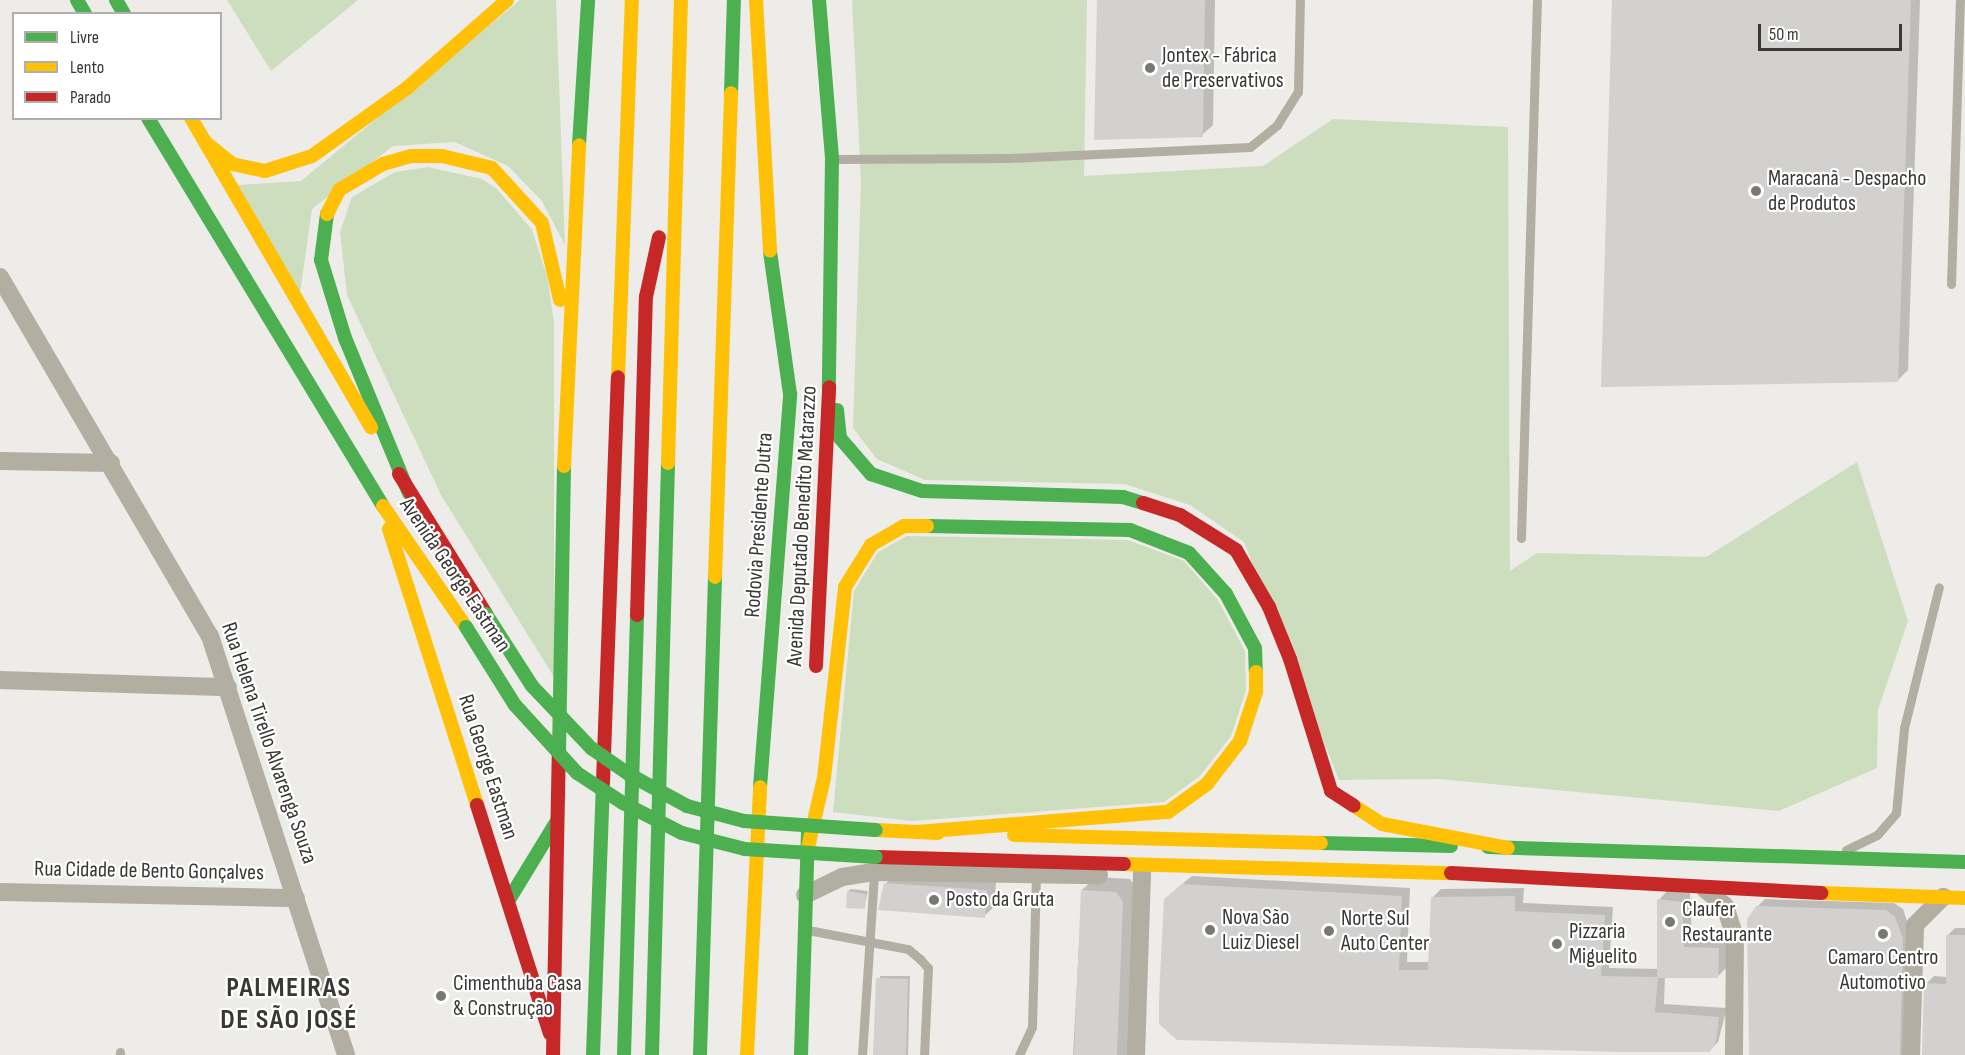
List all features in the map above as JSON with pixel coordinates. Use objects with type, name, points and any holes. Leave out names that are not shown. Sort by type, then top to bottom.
[{"type":"main road","points":[[205,142],[232,164],[265,171],[312,156],[407,88],[507,0]]},
{"type":"main road","points":[[552,1052],[567,334],[588,0]]},
{"type":"main road","points":[[593,1055],[632,0]]},
{"type":"main road","points":[[652,1055],[681,0]]},
{"type":"main road","name":"Rodovia Presidente Dutra","points":[[700,1055],[734,0]]},
{"type":"main road","name":"Rodovia Presidente Dutra","points":[[747,1055],[762,754],[790,394],[764,207],[756,0]]},
{"type":"main road","name":"Avenida Deputado Benedito Matarazzo","points":[[815,685],[831,351],[832,159],[819,0]]},
{"type":"main road","name":"Avenida George Eastman","points":[[149,120],[381,503],[466,627],[515,705],[577,773],[623,803],[682,832],[745,849],[875,865],[1580,877],[1705,888],[1965,898]]},
{"type":"main road","name":"Avenida George Eastman","points":[[192,120],[409,493],[532,686],[591,748],[630,775],[687,806],[744,821],[916,832]]},
{"type":"main road","points":[[409,493],[345,338],[321,260],[323,220],[339,190],[383,164],[411,156],[442,156],[492,168],[542,223],[567,334]]},
{"type":"main road","points":[[624,1055],[646,297],[676,165]]},
{"type":"main road","points":[[831,351],[840,438],[871,474],[922,491],[988,497],[1124,497],[1180,515],[1236,550],[1269,607],[1290,658],[1331,791],[1382,824],[1508,848]]},
{"type":"main road","name":"Rua George Eastman","points":[[381,503],[510,898],[552,1052]]},
{"type":"main road","points":[[807,852],[824,778],[832,658],[845,587],[872,545],[904,526],[1130,530],[1189,553],[1226,594],[1255,648],[1256,692],[1240,741],[1207,784],[1168,812],[916,832]]},
{"type":"main road","points":[[801,1055],[812,732]]},
{"type":"main road","points":[[510,898],[558,819]]},
{"type":"main road","points":[[916,832],[1508,848],[1837,854],[1965,862]]},
{"type":"street","name":"Rua Helena Tirello Alvarenga Souza","points":[[0,277],[111,463],[210,636],[346,1055]]},
{"type":"street","points":[[0,461],[111,463]]},
{"type":"street","points":[[0,680],[228,687]]},
{"type":"street","points":[[805,895],[842,877],[875,865],[1036,877],[1142,873],[1580,877]]},
{"type":"street","points":[[1136,1055],[1142,873]]},
{"type":"street","points":[[1705,888],[1725,906],[1735,936],[1734,1055]]},
{"type":"street","name":"Rua Cidade de Bento Gonçalves","points":[[0,892],[296,898]]},
{"type":"street","points":[[1911,1055],[1915,925],[1943,897]]},
{"type":"lane","points":[[832,159],[1009,158],[1250,147],[1277,125],[1298,92],[1300,0]]},
{"type":"lane","points":[[1521,538],[1537,0]]},
{"type":"lane","points":[[1951,284],[1960,0]]},
{"type":"lane","points":[[1837,854],[1876,835],[1896,813],[1904,728],[1939,587]]},
{"type":"lane","points":[[862,1055],[867,943],[875,865]]},
{"type":"lane","points":[[1019,1055],[1032,1027],[1036,877]]},
{"type":"lane","points":[[806,929],[908,950],[928,968],[924,1055]]},
{"type":"green space","points":[[227,0],[358,0],[271,71]]},
{"type":"green space","points":[[520,0],[556,0],[565,245],[542,201],[508,166],[455,142],[393,146],[312,209],[300,293],[238,185],[301,181]]},
{"type":"green space","points":[[852,0],[1087,0],[1084,176],[1263,166],[1333,119],[1508,127],[1510,571],[1537,553],[1706,557],[1857,462],[1908,621],[1878,710],[1877,768],[1779,811],[1439,779],[1339,780],[1244,542],[1190,505],[1124,484],[925,480],[877,459],[853,428],[861,182]]},
{"type":"green space","points":[[428,167],[482,179],[497,189],[532,230],[547,276],[554,322],[554,677],[441,495],[347,295],[340,232],[352,197],[395,172]]},
{"type":"green space","points":[[907,536],[1128,540],[1184,561],[1218,600],[1245,651],[1246,690],[1231,736],[1200,776],[1164,802],[912,821],[833,812],[854,591],[878,552]]},
{"type":"building","name":"Jontex - Fábrica de Preservativos","points":[[1097,0],[1205,0],[1203,137],[1094,140]]},
{"type":"building","name":"Maracanã - Despacho de Produtos","points":[[1612,0],[1911,0],[1898,382],[1601,387]]},
{"type":"building","name":"Posto da Gruta","points":[[884,883],[987,890],[985,918],[878,910]]},
{"type":"building","points":[[1182,884],[1402,896],[1399,970],[1428,970],[1431,897],[1515,896],[1515,911],[1605,915],[1601,976],[1657,977],[1657,899],[1682,902],[1684,947],[1719,948],[1718,978],[1658,978],[1655,1012],[1719,1017],[1716,1042],[1710,1052],[1619,1052],[1177,1040],[1159,1024],[1159,997],[1164,899]]},
{"type":"building","points":[[1081,890],[1116,892],[1123,902],[1117,1055],[1074,1055]]},
{"type":"building","points":[[847,891],[866,894],[865,909],[846,908]]},
{"type":"building","points":[[1756,906],[1886,910],[1895,917],[1903,938],[1900,1055],[1749,1055],[1747,919]]},
{"type":"building","points":[[1946,935],[1965,935],[1965,1055],[1922,1055],[1924,983],[1946,984]]},
{"type":"building","points":[[876,978],[908,979],[906,1055],[873,1055]]},
{"type":"traffic: fast","points":[[77,0],[84,12]]},
{"type":"traffic: fast","points":[[116,0],[123,12]]},
{"type":"traffic: fast","points":[[579,145],[588,0]]},
{"type":"traffic: fast","points":[[731,93],[734,0]]},
{"type":"traffic: fast","points":[[819,0],[832,159],[829,387]]},
{"type":"traffic: fast","points":[[149,120],[383,506]]},
{"type":"traffic: fast","points":[[327,214],[321,260],[345,338],[409,493]]},
{"type":"traffic: fast","points":[[760,787],[790,394],[770,251]]},
{"type":"traffic: fast","points":[[837,410],[840,438],[871,474],[922,491],[1123,497],[1143,503]]},
{"type":"traffic: fast","points":[[652,1055],[668,463]]},
{"type":"traffic: fast","points":[[559,753],[564,466]]},
{"type":"traffic: fast","points":[[927,526],[1130,530],[1189,553],[1226,594],[1255,648],[1256,672]]},
{"type":"traffic: fast","points":[[700,1055],[715,577]]},
{"type":"traffic: fast","points":[[486,614],[532,686],[591,748],[630,775],[687,806],[744,821],[876,830]]},
{"type":"traffic: fast","points":[[624,1055],[637,615]]},
{"type":"traffic: fast","points":[[466,627],[515,705],[577,773],[623,803],[682,833],[745,849],[876,857]]},
{"type":"traffic: fast","points":[[593,1055],[603,782]]},
{"type":"traffic: fast","points":[[510,898],[557,821]]},
{"type":"traffic: fast","points":[[801,1055],[808,832]]},
{"type":"traffic: fast","points":[[1321,843],[1451,846]]},
{"type":"traffic: fast","points":[[1488,847],[1965,862]]},
{"type":"traffic: slow","points":[[205,142],[232,164],[265,171],[312,156],[407,88],[507,0]]},
{"type":"traffic: slow","points":[[618,377],[632,0]]},
{"type":"traffic: slow","points":[[668,463],[681,0]]},
{"type":"traffic: slow","points":[[756,0],[770,251]]},
{"type":"traffic: slow","points":[[715,577],[731,93]]},
{"type":"traffic: slow","points":[[192,120],[371,427]]},
{"type":"traffic: slow","points":[[564,466],[579,145]]},
{"type":"traffic: slow","points":[[327,214],[339,190],[383,164],[411,156],[442,156],[492,168],[542,223],[560,300]]},
{"type":"traffic: slow","points":[[383,506],[466,627]]},
{"type":"traffic: slow","points":[[807,852],[824,778],[845,587],[871,545],[904,526],[927,526]]},
{"type":"traffic: slow","points":[[389,529],[477,805]]},
{"type":"traffic: slow","points":[[917,832],[1168,812],[1207,784],[1240,741],[1256,692],[1256,672]]},
{"type":"traffic: slow","points":[[747,1055],[760,787]]},
{"type":"traffic: slow","points":[[1354,806],[1382,824],[1508,848]]},
{"type":"traffic: slow","points":[[876,830],[938,833]]},
{"type":"traffic: slow","points":[[1014,835],[1321,843]]},
{"type":"traffic: slow","points":[[1124,864],[1451,873]]},
{"type":"traffic: slow","points":[[1821,893],[1965,898]]},
{"type":"traffic: jam","points":[[637,615],[646,297],[659,237]]},
{"type":"traffic: jam","points":[[603,782],[618,377]]},
{"type":"traffic: jam","points":[[816,666],[829,387]]},
{"type":"traffic: jam","points":[[399,474],[486,614]]},
{"type":"traffic: jam","points":[[1143,503],[1180,515],[1236,550],[1269,607],[1290,659],[1331,791],[1354,806]]},
{"type":"traffic: jam","points":[[553,1055],[559,753]]},
{"type":"traffic: jam","points":[[477,805],[550,1034]]},
{"type":"traffic: jam","points":[[876,857],[1124,864]]},
{"type":"traffic: jam","points":[[1451,873],[1821,893]]},
{"type":"place","name":"Jontex - Fábrica de Preservativos","points":[[1150,68]]},
{"type":"place","name":"Maracanã - Despacho de Produtos","points":[[1756,191]]},
{"type":"place","name":"Posto da Gruta","points":[[934,900]]},
{"type":"place","name":"Claufer Restaurante","points":[[1670,922]]},
{"type":"place","name":"Nova São Luiz Diesel","points":[[1210,930]]},
{"type":"place","name":"Norte Sul Auto Center","points":[[1329,931]]},
{"type":"place","name":"Camaro Centro Automotivo","points":[[1883,934]]},
{"type":"place","name":"Pizzaria Miguelito","points":[[1557,944]]},
{"type":"place","name":"Cimenthuba Casa & Construção","points":[[441,996]]},
{"type":"district","name":"PALMEIRAS DE SÃO JOSÉ","points":[[289,1004]]}]
